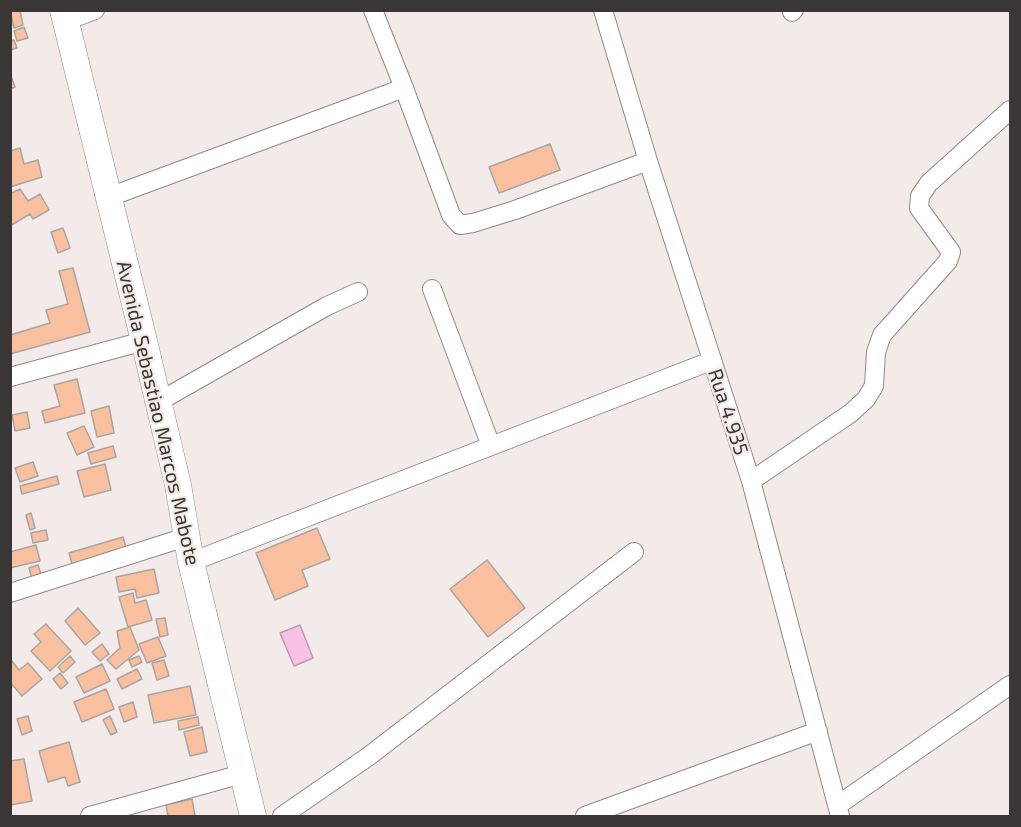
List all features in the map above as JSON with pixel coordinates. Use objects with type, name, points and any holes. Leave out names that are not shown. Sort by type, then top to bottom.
[{"type":"main road","name":"Avenida Sebastiao Marcos Mabote","points":[[64,16],[144,341],[178,485],[191,562],[253,816]]},
{"type":"street","points":[[64,16],[95,10]]},
{"type":"street","points":[[373,10],[405,88],[451,215],[460,225],[515,210],[648,161]]},
{"type":"street","name":"Rua 4.935","points":[[603,10],[648,161],[751,481],[839,811]]},
{"type":"street","points":[[109,197],[405,88]]},
{"type":"street","points":[[751,481],[851,413],[866,399],[874,386],[876,352],[882,335],[948,261],[951,252],[919,208],[920,196],[929,183],[1011,110]]},
{"type":"street","points":[[432,289],[492,446]]},
{"type":"street","points":[[158,402],[327,306],[358,292]]},
{"type":"street","points":[[10,377],[144,341]]},
{"type":"street","points":[[191,562],[711,361]]},
{"type":"street","points":[[10,593],[186,537]]},
{"type":"street","points":[[282,816],[369,756],[634,552]]},
{"type":"street","points":[[839,811],[1011,685]]},
{"type":"street","points":[[585,816],[818,731]]},
{"type":"street","points":[[90,816],[242,774]]},
{"type":"shaded area","points":[[300,625],[313,658],[294,666],[280,633]]},
{"type":"building","points":[[10,10],[20,10],[23,25],[14,28]]},
{"type":"building","points":[[24,27],[28,38],[17,41],[14,31]]},
{"type":"building","points":[[14,40],[17,48],[10,50],[10,41]]},
{"type":"building","points":[[10,73],[15,87],[10,89]]},
{"type":"building","points":[[550,144],[560,170],[499,193],[489,167]]},
{"type":"building","points":[[20,148],[24,164],[38,160],[42,177],[10,187],[10,151]]},
{"type":"building","points":[[20,189],[28,201],[40,194],[49,210],[33,219],[30,214],[10,226],[10,194]]},
{"type":"building","points":[[63,228],[70,248],[58,253],[51,232]]},
{"type":"building","points":[[73,268],[90,332],[10,354],[10,335],[50,323],[46,310],[68,304],[59,271]]},
{"type":"building","points":[[77,379],[85,413],[45,423],[42,411],[60,406],[54,385]]},
{"type":"building","points":[[109,406],[114,433],[97,437],[91,411]]},
{"type":"building","points":[[27,412],[30,428],[15,431],[12,415]]},
{"type":"building","points":[[84,426],[94,447],[77,455],[67,433]]},
{"type":"building","points":[[113,446],[116,457],[91,464],[88,453]]},
{"type":"building","points":[[33,462],[38,476],[20,482],[15,468]]},
{"type":"building","points":[[105,464],[111,490],[84,497],[77,471]]},
{"type":"building","points":[[57,476],[59,484],[22,494],[20,486]]},
{"type":"building","points":[[31,513],[35,528],[30,530],[26,515]]},
{"type":"building","points":[[317,528],[330,559],[302,570],[308,586],[275,600],[256,553]]},
{"type":"building","points":[[46,530],[48,540],[33,543],[31,533]]},
{"type":"building","points":[[123,537],[127,551],[73,567],[69,553]]},
{"type":"building","points":[[36,545],[40,561],[10,568],[10,552]]},
{"type":"building","points":[[487,560],[525,608],[488,637],[450,589]]},
{"type":"building","points":[[38,565],[42,577],[32,579],[29,568]]},
{"type":"building","points":[[154,569],[159,593],[137,598],[135,589],[119,592],[116,577]]},
{"type":"building","points":[[133,593],[135,603],[146,600],[152,620],[128,627],[119,597]]},
{"type":"building","points":[[78,608],[100,633],[85,645],[65,621]]},
{"type":"building","points":[[165,618],[168,635],[160,637],[156,619]]},
{"type":"building","points":[[46,624],[71,651],[50,671],[31,651],[41,642],[34,634]]},
{"type":"building","points":[[130,627],[139,650],[116,669],[107,660],[120,648],[117,631]]},
{"type":"building","points":[[158,637],[166,656],[147,663],[139,644]]},
{"type":"building","points":[[102,644],[109,654],[100,661],[92,652]]},
{"type":"building","points":[[70,656],[75,662],[63,673],[58,667]]},
{"type":"building","points":[[139,656],[142,662],[132,667],[129,660]]},
{"type":"building","points":[[164,660],[169,676],[157,680],[152,663]]},
{"type":"building","points":[[12,661],[19,670],[28,663],[42,679],[22,696],[10,682],[10,662]]},
{"type":"building","points":[[102,664],[110,681],[84,693],[76,677]]},
{"type":"building","points":[[137,669],[142,679],[122,689],[117,679]]},
{"type":"building","points":[[60,673],[68,683],[61,689],[53,679]]},
{"type":"building","points":[[190,686],[196,715],[154,723],[148,695]]},
{"type":"building","points":[[106,689],[114,709],[82,722],[74,702]]},
{"type":"building","points":[[133,702],[137,717],[124,722],[119,707]]},
{"type":"building","points":[[28,716],[32,731],[22,735],[17,719]]},
{"type":"building","points":[[110,716],[117,732],[111,735],[103,720]]},
{"type":"building","points":[[198,717],[199,725],[179,730],[178,721]]},
{"type":"building","points":[[202,727],[207,752],[190,756],[184,732]]},
{"type":"building","points":[[69,742],[80,782],[68,786],[65,777],[48,782],[39,751]]},
{"type":"building","points":[[24,759],[32,801],[10,805],[10,761]]},
{"type":"building","points":[[192,799],[195,816],[168,816],[166,805]]}]
